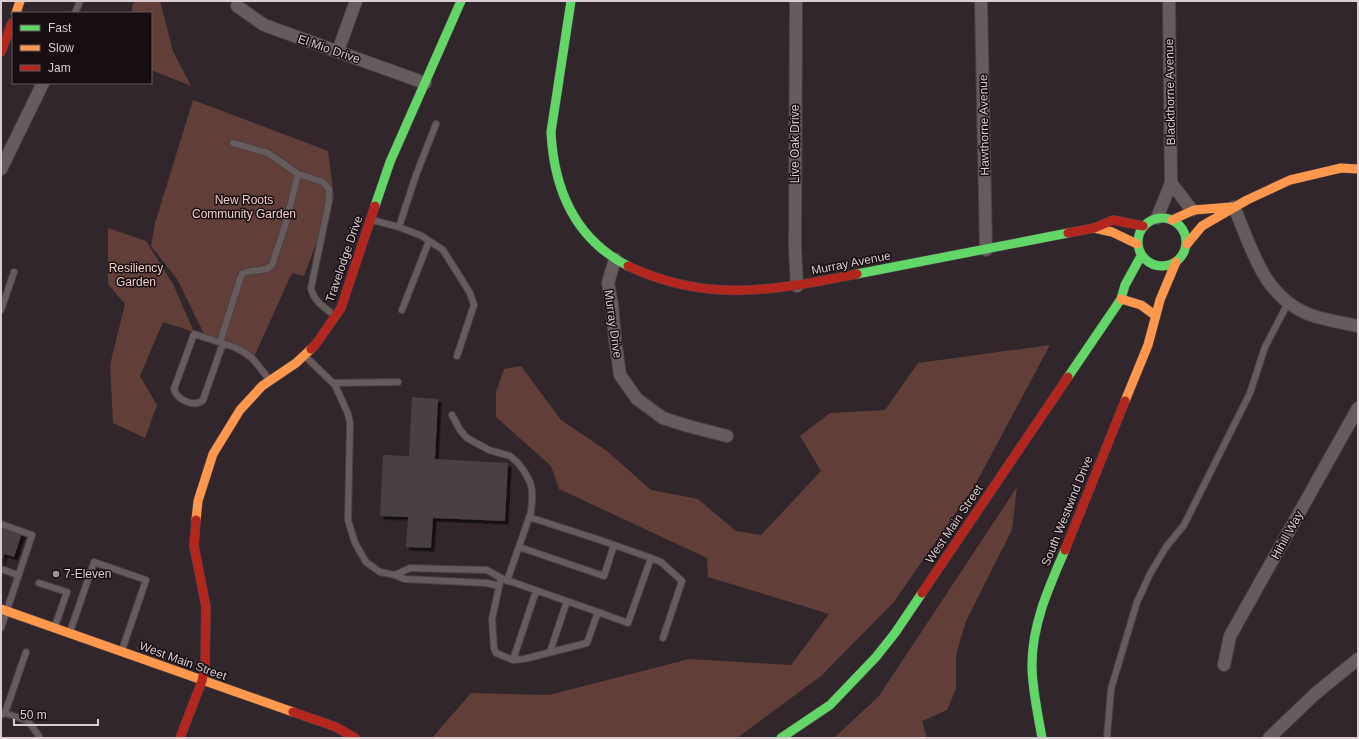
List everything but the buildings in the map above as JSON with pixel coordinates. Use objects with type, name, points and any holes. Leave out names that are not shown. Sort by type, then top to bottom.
[{"type":"main road","points":[[16,12],[20,1]]},
{"type":"main road","name":"Travelodge Drive","points":[[180,738],[202,681],[205,667],[206,608],[194,546],[198,501],[213,454],[240,410],[262,386],[296,363],[316,344],[341,308],[390,162],[461,1]]},
{"type":"main road","points":[[571,1],[553,117],[551,146],[553,161],[560,189],[574,216],[592,240],[615,259]]},
{"type":"main road","points":[[1,44],[12,21]]},
{"type":"main road","points":[[1,52],[12,21]]},
{"type":"main road","points":[[1187,244],[1185,234],[1180,225],[1165,217],[1149,221],[1143,226],[1139,234],[1137,244],[1141,256],[1152,268],[1176,262],[1183,254],[1187,244],[1202,226],[1263,192],[1290,180],[1341,168],[1358,169]]},
{"type":"main road","points":[[1172,220],[1192,210],[1234,207]]},
{"type":"main road","name":"Murray Avenue","points":[[615,259],[652,276],[692,287],[712,290],[754,291],[797,286],[986,250],[1094,228],[1113,220],[1143,226]]},
{"type":"main road","name":"Murray Avenue","points":[[1094,228],[1112,232],[1137,244]]},
{"type":"main road","name":"West Main Street","points":[[781,738],[830,705],[876,657],[899,626],[1121,299],[1125,285],[1141,256]]},
{"type":"main road","name":"South Westwind Drive","points":[[1042,738],[1032,678],[1032,666],[1033,641],[1042,605],[1148,345],[1160,300],[1176,262]]},
{"type":"main road","name":"South Westwind Drive","points":[[1157,286],[1160,300]]},
{"type":"main road","name":"West Main Street","points":[[1121,299],[1131,292]]},
{"type":"main road","points":[[1121,299],[1141,305],[1156,316]]},
{"type":"main road","name":"West Main Street","points":[[4,610],[336,727],[355,738]]},
{"type":"street","points":[[338,51],[356,1]]},
{"type":"street","name":"Live Oak Drive","points":[[796,1],[795,248],[797,286]]},
{"type":"street","name":"Hawthorne Avenue","points":[[981,1],[986,250]]},
{"type":"street","name":"Blackthorne Avenue","points":[[1157,218],[1171,183],[1169,1]]},
{"type":"street","name":"El Mio Drive","points":[[237,6],[264,25],[425,83]]},
{"type":"street","points":[[1,170],[43,84]]},
{"type":"street","points":[[1171,183],[1192,210]]},
{"type":"street","points":[[1234,207],[1264,277],[1270,286],[1288,303],[1308,314],[1358,326]]},
{"type":"street","name":"Murray Drive","points":[[615,259],[608,284],[621,376],[637,399],[663,418],[727,436]]},
{"type":"street","name":"Hihill Way","points":[[1224,666],[1230,636],[1358,408]]},
{"type":"street","points":[[1269,738],[1315,694],[1358,659]]},
{"type":"lane","points":[[75,12],[80,1]]},
{"type":"lane","points":[[399,227],[416,175],[436,124]]},
{"type":"lane","points":[[233,142],[268,153],[298,174],[324,182],[329,189],[329,201],[311,288],[312,295],[316,301],[336,316]]},
{"type":"lane","points":[[270,380],[252,358],[244,352],[221,343],[196,334],[192,335],[174,389],[175,394],[179,398],[195,404],[200,403],[203,400],[221,343],[241,276],[246,272],[267,269],[272,264],[286,223],[298,174]]},
{"type":"lane","points":[[371,220],[399,227],[422,236],[443,250],[470,293],[474,305],[457,356]]},
{"type":"lane","points":[[402,310],[429,241]]},
{"type":"lane","points":[[1,310],[14,272]]},
{"type":"lane","points":[[1107,738],[1111,689],[1137,602],[1150,574],[1166,547],[1184,526],[1250,393],[1265,347],[1288,303]]},
{"type":"lane","points":[[304,355],[335,385],[348,414],[350,423],[348,520],[355,543],[366,562],[380,572],[404,579],[487,583],[499,586]]},
{"type":"lane","points":[[333,383],[398,382]]},
{"type":"lane","points":[[452,415],[460,430],[467,438],[489,450],[510,456],[524,471],[532,490],[532,501],[529,517],[507,581]]},
{"type":"lane","points":[[529,517],[661,562],[682,582],[663,638]]},
{"type":"lane","points":[[1,524],[32,535],[4,610],[1,628]]},
{"type":"lane","points":[[519,547],[604,576],[614,545]]},
{"type":"lane","points":[[394,575],[410,568],[487,570],[507,581],[628,623],[651,558]]},
{"type":"lane","points":[[69,633],[94,562],[146,580],[122,651]]},
{"type":"lane","points":[[1,569],[18,575]]},
{"type":"lane","points":[[501,578],[492,619],[494,648],[496,653],[513,660],[587,643],[598,612]]},
{"type":"lane","points":[[39,583],[67,592],[55,628]]},
{"type":"lane","points":[[513,660],[536,591]]},
{"type":"lane","points":[[550,652],[567,601]]},
{"type":"lane","points":[[26,652],[3,714],[28,721],[39,738]]},
{"type":"green space","points":[[134,1],[160,1],[173,51],[191,86],[152,70],[152,12],[132,12]]},
{"type":"green space","name":"New Roots Community Garden","points":[[193,100],[328,151],[334,196],[304,276],[292,273],[254,357],[207,340],[177,279],[151,246],[155,223]]},
{"type":"green space","name":"Resiliency Garden","points":[[108,228],[146,241],[173,284],[194,332],[163,322],[140,376],[157,405],[145,438],[113,423],[110,365],[125,304],[108,284]]},
{"type":"green space","points":[[1050,345],[975,485],[894,602],[821,676],[737,738],[432,738],[471,693],[549,695],[689,659],[791,665],[829,614],[708,577],[707,558],[559,489],[551,466],[496,417],[496,392],[504,369],[521,366],[561,420],[607,451],[651,490],[698,499],[736,531],[761,535],[821,471],[800,436],[830,413],[885,410],[918,363]]},
{"type":"green space","points":[[1017,487],[1012,530],[966,621],[956,655],[956,689],[947,710],[922,721],[927,738],[834,738],[879,696]]},
{"type":"traffic: fast","points":[[375,206],[390,162],[461,1]]},
{"type":"traffic: fast","points":[[571,1],[551,132],[557,174],[571,211],[581,227],[594,242],[610,255],[628,266]]},
{"type":"traffic: fast","points":[[1157,218],[1167,218],[1176,222],[1182,228],[1185,233],[1186,242],[1185,251],[1176,262],[1167,266],[1157,266],[1148,262],[1142,256],[1138,247],[1138,237],[1142,228],[1148,222],[1157,218]]},
{"type":"traffic: fast","points":[[857,274],[1068,233]]},
{"type":"traffic: fast","points":[[1068,377],[1121,299],[1125,285],[1141,256]]},
{"type":"traffic: fast","points":[[1042,738],[1033,683],[1033,650],[1042,606],[1065,550]]},
{"type":"traffic: fast","points":[[781,738],[830,705],[876,657],[895,633],[922,593]]},
{"type":"traffic: slow","points":[[16,12],[20,1]]},
{"type":"traffic: slow","points":[[1187,244],[1202,226],[1247,200],[1290,180],[1341,168],[1358,169]]},
{"type":"traffic: slow","points":[[1172,220],[1194,210],[1231,207]]},
{"type":"traffic: slow","points":[[1094,228],[1112,232],[1137,244]]},
{"type":"traffic: slow","points":[[1125,401],[1148,345],[1160,300],[1176,262]]},
{"type":"traffic: slow","points":[[1121,299],[1141,305],[1156,316]]},
{"type":"traffic: slow","points":[[196,520],[198,501],[213,454],[240,410],[262,386],[296,363],[311,349]]},
{"type":"traffic: slow","points":[[1,609],[293,712]]},
{"type":"traffic: jam","points":[[1,52],[12,23]]},
{"type":"traffic: jam","points":[[311,349],[341,308],[375,206]]},
{"type":"traffic: jam","points":[[1068,233],[1094,228],[1113,220],[1143,226]]},
{"type":"traffic: jam","points":[[628,266],[657,278],[686,286],[742,290],[770,289],[857,274]]},
{"type":"traffic: jam","points":[[922,593],[1068,377]]},
{"type":"traffic: jam","points":[[1065,550],[1125,401]]},
{"type":"traffic: jam","points":[[180,738],[202,681],[205,667],[206,607],[194,546],[196,520]]},
{"type":"traffic: jam","points":[[293,712],[336,727],[355,738]]},
{"type":"place","name":"7-Eleven","points":[[56,574]]}]
